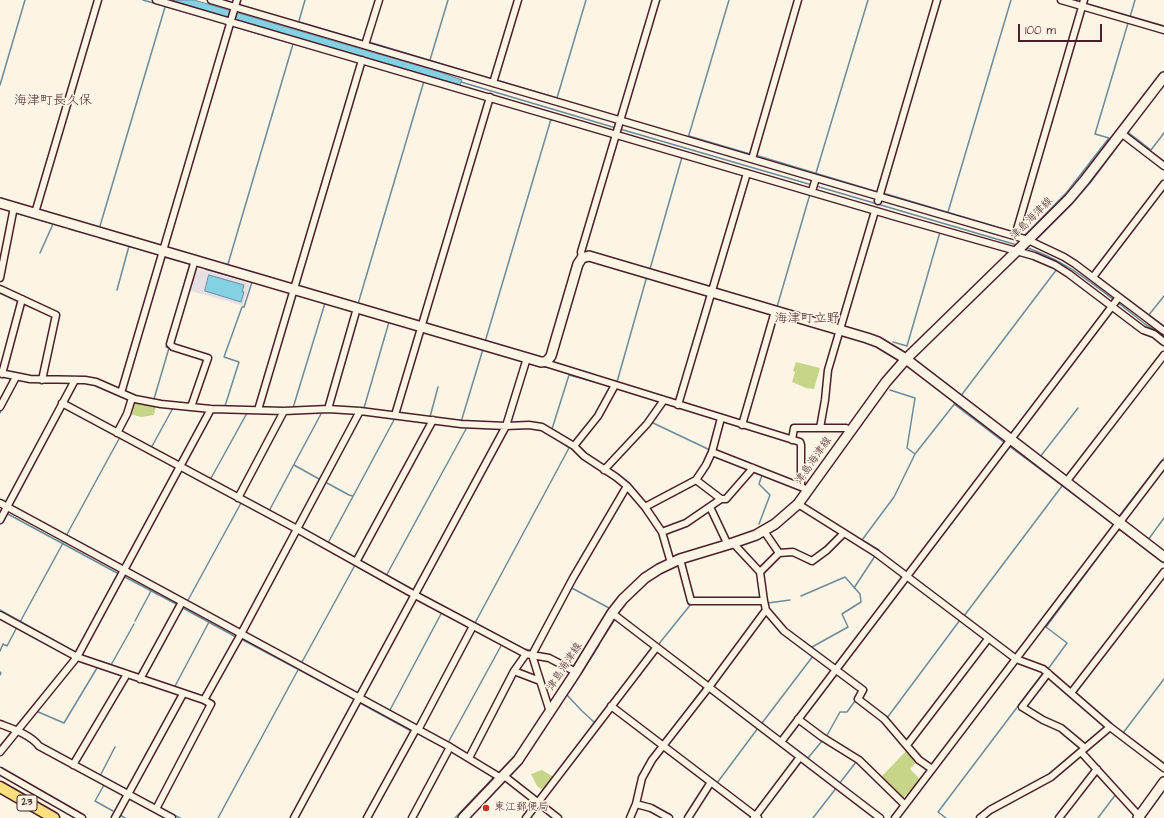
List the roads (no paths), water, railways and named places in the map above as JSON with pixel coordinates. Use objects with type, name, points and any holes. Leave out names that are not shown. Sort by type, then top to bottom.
[{"type":"main road","name":"23","points":[[0,787],[54,818]]},
{"type":"street","points":[[35,213],[98,0]]},
{"type":"street","points":[[156,0],[747,173],[812,190],[875,211],[1018,250],[1055,265],[1113,306],[1143,330],[1154,334],[1164,342]]},
{"type":"street","points":[[211,0],[234,9],[752,159],[879,199],[1028,240],[1064,257],[1164,331]]},
{"type":"street","points":[[121,393],[237,0]]},
{"type":"street","points":[[365,46],[379,0]]},
{"type":"street","points":[[493,83],[518,0]]},
{"type":"street","points":[[582,258],[581,252],[656,0]]},
{"type":"street","points":[[752,159],[798,0]]},
{"type":"street","points":[[879,199],[937,0]]},
{"type":"street","points":[[1061,0],[1083,3],[1164,30]]},
{"type":"street","points":[[1015,236],[1083,3]]},
{"type":"street","points":[[258,410],[362,60]]},
{"type":"street","name":"津島海津線","points":[[464,818],[518,760],[576,672],[612,613],[623,599],[645,578],[676,561],[730,544],[764,531],[779,521],[798,504],[804,489],[850,431],[886,382],[906,360],[1069,199],[1164,77]]},
{"type":"street","points":[[395,415],[490,97]]},
{"type":"street","points":[[1121,133],[1164,166]]},
{"type":"street","points":[[678,405],[747,173]]},
{"type":"street","points":[[812,190],[815,180]]},
{"type":"street","points":[[1093,277],[1164,184]]},
{"type":"street","points":[[0,203],[422,326],[616,384],[678,405],[800,442],[804,489],[712,452]]},
{"type":"street","points":[[0,278],[14,207]]},
{"type":"street","points":[[820,428],[828,370],[875,211]]},
{"type":"street","points":[[541,362],[546,362],[551,356],[578,264],[582,258],[589,256],[840,330],[878,342],[906,360],[1164,557]]},
{"type":"street","points":[[192,407],[208,358],[173,347],[170,344],[195,260]]},
{"type":"street","points":[[0,288],[56,315],[42,380]]},
{"type":"street","points":[[781,742],[1119,298]]},
{"type":"street","points":[[22,299],[1,373],[16,377],[42,380],[75,380],[96,382],[132,398],[161,404],[211,409],[284,411],[328,409],[360,411],[461,424],[506,426],[529,424],[542,427],[574,446],[584,456],[627,486],[662,532],[676,561],[691,601],[764,601]]},
{"type":"street","points":[[328,409],[357,308]]},
{"type":"street","points":[[742,425],[775,311]]},
{"type":"street","points":[[1066,482],[1164,355]]},
{"type":"street","points":[[294,818],[506,426],[527,358]]},
{"type":"street","points":[[0,407],[16,377]]},
{"type":"street","points":[[4,513],[75,380]]},
{"type":"street","points":[[574,446],[598,416],[616,384]]},
{"type":"street","points":[[117,433],[128,414],[132,398]]},
{"type":"street","points":[[604,470],[647,424],[664,400]]},
{"type":"street","points":[[62,403],[474,626],[529,654],[550,658],[576,672]]},
{"type":"street","points":[[0,752],[77,657],[211,409]]},
{"type":"street","points":[[238,498],[284,411]]},
{"type":"street","points":[[204,700],[241,634],[360,411]]},
{"type":"street","points":[[645,508],[696,480],[706,465],[712,452],[721,418]]},
{"type":"street","points":[[356,562],[433,420]]},
{"type":"street","points":[[792,440],[794,428],[846,428],[850,431]]},
{"type":"street","points":[[895,818],[1164,464]]},
{"type":"street","points":[[662,532],[686,523],[721,499],[726,499],[753,468]]},
{"type":"street","points":[[696,480],[721,499]]},
{"type":"street","points":[[469,758],[514,671],[529,654],[627,486]]},
{"type":"street","points":[[0,503],[4,513],[124,571],[181,605],[241,634],[450,747],[502,777],[558,818]]},
{"type":"street","points":[[798,504],[876,553],[1016,660],[1043,669],[1110,727],[1164,768]]},
{"type":"street","points":[[710,507],[730,544],[760,572],[766,610],[784,631],[863,690],[858,699],[884,719],[919,760],[932,770]]},
{"type":"street","points":[[764,531],[779,553]]},
{"type":"street","points":[[760,572],[779,553],[793,552],[812,561],[827,550],[844,533]]},
{"type":"street","points":[[1071,693],[1164,572]]},
{"type":"street","points":[[140,679],[181,605]]},
{"type":"street","points":[[630,818],[636,804],[642,778],[652,760],[766,610]]},
{"type":"street","points":[[612,613],[880,818]]},
{"type":"street","points":[[0,615],[77,657],[212,704],[156,809]]},
{"type":"street","points":[[367,818],[474,626]]},
{"type":"street","points":[[907,745],[988,639]]},
{"type":"street","points":[[526,818],[656,648]]},
{"type":"street","points":[[529,654],[550,712]]},
{"type":"street","points":[[514,671],[540,681]]},
{"type":"street","points":[[1048,673],[1022,707],[1043,720],[1061,728],[1083,750],[1097,769],[1139,818],[1164,782]]},
{"type":"street","points":[[73,765],[127,674]]},
{"type":"street","points":[[115,818],[183,694]]},
{"type":"street","points":[[611,706],[756,817],[800,757]]},
{"type":"street","points":[[798,719],[822,737],[859,760],[905,805]]},
{"type":"street","points":[[0,724],[17,731],[36,742],[39,746],[172,818]]},
{"type":"street","points":[[980,818],[990,810],[1051,777],[1110,727]]},
{"type":"street","points":[[412,818],[450,747]]},
{"type":"street","points":[[1060,818],[1097,769]]},
{"type":"street","points":[[0,771],[82,818]]},
{"type":"street","points":[[688,818],[711,782]]},
{"type":"street","points":[[636,804],[651,808],[669,818]]},
{"type":"water","points":[[172,0],[194,0],[440,72],[462,80],[460,85],[235,20]]},
{"type":"water","points":[[209,275],[244,285],[242,292],[244,292],[241,302],[205,291]]},
{"type":"waterway","points":[[0,85],[25,0]]},
{"type":"waterway","points":[[143,0],[226,24]]},
{"type":"waterway","points":[[299,21],[305,0]]},
{"type":"waterway","points":[[430,60],[448,0]]},
{"type":"waterway","points":[[496,80],[557,98],[586,0]]},
{"type":"waterway","points":[[688,138],[729,0]]},
{"type":"waterway","points":[[816,173],[868,0]]},
{"type":"waterway","points":[[948,212],[1011,0]]},
{"type":"waterway","points":[[1130,17],[1135,0]]},
{"type":"waterway","points":[[100,226],[165,7]]},
{"type":"waterway","points":[[299,22],[364,41]]},
{"type":"waterway","points":[[1018,233],[1024,235],[1026,234],[1067,192],[1109,138],[1095,134],[1128,23]]},
{"type":"waterway","points":[[232,26],[259,34]]},
{"type":"waterway","points":[[262,35],[333,55]]},
{"type":"waterway","points":[[369,42],[492,79]]},
{"type":"waterway","points":[[228,264],[293,44]]},
{"type":"waterway","points":[[358,304],[424,81]]},
{"type":"waterway","points":[[461,82],[616,128]]},
{"type":"waterway","points":[[550,119],[612,137]]},
{"type":"waterway","points":[[485,342],[551,119]]},
{"type":"waterway","points":[[620,129],[812,185]]},
{"type":"waterway","points":[[1127,134],[1129,133],[1151,150],[1164,133]]},
{"type":"waterway","points":[[689,136],[750,154]]},
{"type":"waterway","points":[[618,139],[633,143]]},
{"type":"waterway","points":[[1036,240],[1072,204],[1123,139]]},
{"type":"waterway","points":[[755,155],[878,192]]},
{"type":"waterway","points":[[650,269],[682,157]]},
{"type":"waterway","points":[[816,186],[1017,245]]},
{"type":"waterway","points":[[883,193],[1014,232]]},
{"type":"waterway","points":[[777,307],[810,194]]},
{"type":"waterway","points":[[0,208],[10,211]]},
{"type":"waterway","points":[[16,213],[64,227]]},
{"type":"waterway","points":[[40,253],[53,224]]},
{"type":"waterway","points":[[69,229],[95,236]]},
{"type":"waterway","points":[[893,342],[907,346],[940,232]]},
{"type":"waterway","points":[[100,238],[159,255]]},
{"type":"waterway","points":[[117,290],[129,246]]},
{"type":"waterway","points":[[1025,247],[1061,263],[1114,300]]},
{"type":"waterway","points":[[164,257],[190,264]]},
{"type":"waterway","points":[[177,310],[190,264]]},
{"type":"waterway","points":[[205,269],[252,282],[244,307],[242,307],[224,357],[239,362],[225,406]]},
{"type":"waterway","points":[[960,397],[1057,269]]},
{"type":"waterway","points":[[617,382],[647,276]]},
{"type":"waterway","points":[[1148,316],[1164,296]]},
{"type":"waterway","points":[[1117,302],[1145,324],[1164,336]]},
{"type":"waterway","points":[[293,408],[325,303]]},
{"type":"waterway","points":[[1150,316],[1164,327]]},
{"type":"waterway","points":[[364,408],[389,322]]},
{"type":"waterway","points":[[154,399],[169,348],[166,347],[168,343]]},
{"type":"waterway","points":[[461,422],[483,349]]},
{"type":"waterway","points":[[552,429],[569,375],[602,384]]},
{"type":"waterway","points":[[430,417],[438,387]]},
{"type":"waterway","points":[[890,390],[915,398],[907,448],[915,454]]},
{"type":"waterway","points":[[645,397],[658,401]]},
{"type":"waterway","points":[[878,551],[879,550],[862,540],[894,497],[915,454],[956,402]]},
{"type":"waterway","points":[[954,404],[1005,443]]},
{"type":"waterway","points":[[0,413],[2,408]]},
{"type":"waterway","points":[[151,448],[173,408]]},
{"type":"waterway","points":[[1040,457],[1078,408]]},
{"type":"waterway","points":[[269,511],[322,412]]},
{"type":"waterway","points":[[210,480],[247,413]]},
{"type":"waterway","points":[[328,543],[395,418]]},
{"type":"waterway","points":[[651,422],[710,450]]},
{"type":"waterway","points":[[386,576],[466,429]]},
{"type":"waterway","points":[[66,536],[120,437]]},
{"type":"waterway","points":[[530,650],[524,649],[475,623],[569,448],[557,439]]},
{"type":"waterway","points":[[1009,446],[1115,525]]},
{"type":"waterway","points":[[574,450],[578,454]]},
{"type":"waterway","points":[[1120,515],[1164,458]]},
{"type":"waterway","points":[[584,459],[597,468]]},
{"type":"waterway","points":[[294,465],[319,479]]},
{"type":"waterway","points":[[759,524],[770,495],[759,484],[762,475]]},
{"type":"waterway","points":[[782,476],[797,482]]},
{"type":"waterway","points":[[327,483],[353,496]]},
{"type":"waterway","points":[[964,616],[1062,486]]},
{"type":"waterway","points":[[187,602],[241,503]]},
{"type":"waterway","points":[[6,513],[119,574]]},
{"type":"waterway","points":[[1147,539],[1148,540],[1164,518]]},
{"type":"waterway","points":[[1048,669],[1067,643],[1046,627],[1119,529],[1164,563]]},
{"type":"waterway","points":[[20,622],[63,543]]},
{"type":"waterway","points":[[854,588],[875,556]]},
{"type":"waterway","points":[[302,662],[355,565]]},
{"type":"waterway","points":[[123,576],[178,605]]},
{"type":"waterway","points":[[801,596],[845,577],[860,594],[861,602],[842,614],[848,627],[812,647]]},
{"type":"waterway","points":[[570,587],[609,608]]},
{"type":"waterway","points":[[135,621],[151,591]]},
{"type":"waterway","points":[[768,603],[790,600]]},
{"type":"waterway","points":[[658,645],[691,604]]},
{"type":"waterway","points":[[181,607],[236,637]]},
{"type":"waterway","points":[[0,610],[75,652]]},
{"type":"waterway","points":[[390,710],[442,612]]},
{"type":"waterway","points":[[604,636],[615,619]]},
{"type":"waterway","points":[[887,718],[960,620]]},
{"type":"waterway","points":[[174,688],[209,622]]},
{"type":"waterway","points":[[100,661],[111,665],[134,624]]},
{"type":"waterway","points":[[0,651],[3,644],[7,646],[17,627]]},
{"type":"waterway","points":[[649,638],[708,683]]},
{"type":"waterway","points":[[241,639],[354,699]]},
{"type":"waterway","points":[[449,741],[502,644]]},
{"type":"waterway","points":[[569,692],[599,645]]},
{"type":"waterway","points":[[762,723],[813,656]]},
{"type":"waterway","points":[[36,712],[64,723],[97,668]]},
{"type":"waterway","points":[[218,818],[298,670]]},
{"type":"waterway","points":[[946,818],[938,812],[1043,673]]},
{"type":"waterway","points":[[1124,734],[1123,733],[1164,679]]},
{"type":"waterway","points":[[712,685],[781,738]]},
{"type":"waterway","points":[[663,741],[704,687]]},
{"type":"waterway","points":[[567,695],[595,723]]},
{"type":"waterway","points":[[826,737],[840,712],[847,712],[855,701],[857,701]]},
{"type":"waterway","points":[[360,703],[411,731]]},
{"type":"waterway","points":[[874,715],[883,722]]},
{"type":"waterway","points":[[22,729],[26,725]]},
{"type":"waterway","points":[[717,783],[758,728]]},
{"type":"waterway","points":[[785,741],[808,758],[822,741],[857,762],[901,805]]},
{"type":"waterway","points":[[1137,743],[1148,752]]},
{"type":"waterway","points":[[102,777],[100,776],[115,747]]},
{"type":"waterway","points":[[465,759],[480,769]]},
{"type":"waterway","points":[[839,784],[856,762]]},
{"type":"waterway","points":[[455,818],[493,778],[492,775]]},
{"type":"waterway","points":[[110,781],[126,789]]},
{"type":"waterway","points":[[104,785],[95,801],[113,811]]},
{"type":"waterway","points":[[813,818],[837,787]]},
{"type":"waterway","points":[[133,792],[132,793],[154,804]]},
{"type":"waterway","points":[[1098,818],[1116,794]]},
{"type":"waterway","points":[[159,807],[180,818]]},
{"type":"waterway","points":[[371,818],[375,809]]},
{"type":"waterway","points":[[120,815],[125,818]]},
{"type":"place","name":"東江郵便局","points":[[486,808]]},
{"type":"district","name":"海津町長久保","points":[[53,101]]},
{"type":"district","name":"海津町立野","points":[[807,319]]}]
